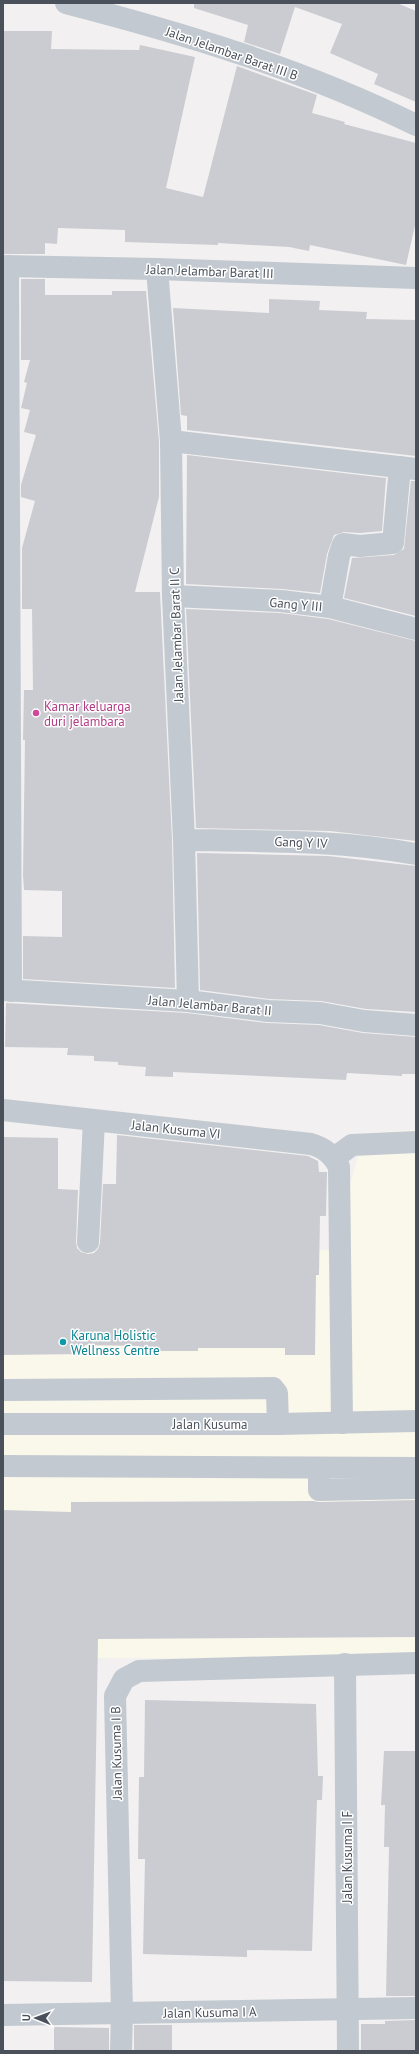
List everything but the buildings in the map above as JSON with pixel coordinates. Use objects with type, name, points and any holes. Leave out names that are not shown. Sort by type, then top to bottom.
[{"type":"street","name":"Jalan Jelambar Barat III B","points":[[66,3],[139,22],[256,58],[380,107],[416,125]]},
{"type":"street","name":"Jalan Jelambar Barat III","points":[[5,266],[157,269],[416,278]]},
{"type":"street","points":[[5,266],[7,991]]},
{"type":"street","name":"Jalan Jelambar Barat II C","points":[[157,269],[171,440],[173,596],[184,840],[188,1001]]},
{"type":"street","points":[[171,440],[408,468],[393,543],[360,546],[343,544],[339,556],[330,607]]},
{"type":"street","name":"Gang Y III","points":[[173,596],[281,601],[330,607],[416,629]]},
{"type":"street","name":"Gang Y IV","points":[[184,840],[323,842],[381,848],[416,854]]},
{"type":"street","name":"Jalan Jelambar Barat II","points":[[7,991],[188,1001],[268,1011],[320,1013],[364,1021],[416,1025]]},
{"type":"street","name":"Jalan Kusuma VI","points":[[3,1110],[311,1144],[322,1147],[337,1162]]},
{"type":"street","points":[[88,1242],[94,1120]]},
{"type":"street","points":[[342,1423],[337,1162],[352,1145],[416,1142]]},
{"type":"street","points":[[3,1390],[273,1388],[276,1394],[278,1424]]},
{"type":"street","name":"Jalan Kusuma","points":[[3,1424],[278,1424],[416,1421]]},
{"type":"street","points":[[3,1466],[416,1468]]},
{"type":"street","points":[[319,1468],[319,1490],[416,1488]]},
{"type":"street","name":"Jalan Kusuma I B","points":[[121,2051],[122,2013],[115,1696],[118,1688],[130,1675],[139,1671],[416,1663]]},
{"type":"street","name":"Jalan Kusuma I F","points":[[345,1664],[348,2051]]},
{"type":"street","name":"Jalan Kusuma I A","points":[[3,2015],[416,2008]]},
{"type":"shaded area","points":[[416,1130],[416,1659],[82,1658],[3,1593],[3,1253],[331,1250],[365,1133]]},
{"type":"place","name":"Kamar keluarga duri jelambara","points":[[36,713]]},
{"type":"place","name":"Karuna Holistic Wellness Centre","points":[[63,1342]]}]
